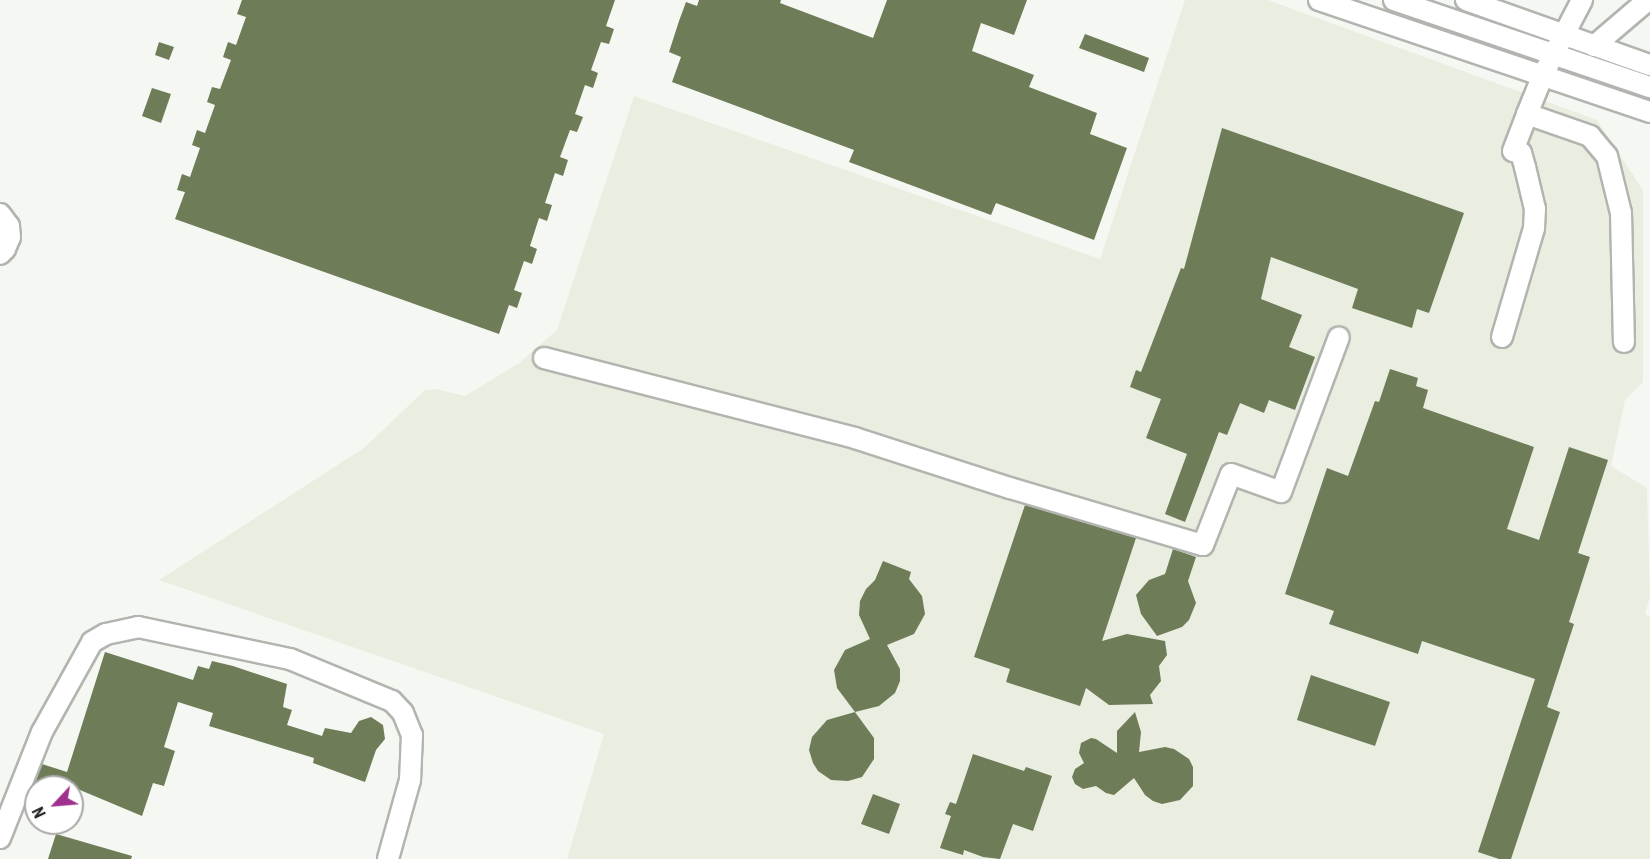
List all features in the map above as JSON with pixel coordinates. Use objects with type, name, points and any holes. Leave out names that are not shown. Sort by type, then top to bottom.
[{"type":"street","points":[[1319,0],[1650,112]]},
{"type":"street","points":[[1394,0],[1650,87]]},
{"type":"street","points":[[1466,0],[1650,65]]},
{"type":"street","points":[[1502,337],[1534,228],[1535,209],[1525,167],[1521,153],[1513,151],[1543,75],[1582,0]]},
{"type":"street","points":[[1594,45],[1648,0]]},
{"type":"street","points":[[1527,114],[1590,136],[1607,156],[1621,213],[1624,342]]},
{"type":"street","points":[[0,214],[9,226],[10,237],[0,254]]},
{"type":"street","points":[[544,358],[855,438],[1010,488],[1203,545],[1231,474],[1281,492],[1340,337]]},
{"type":"street","points":[[0,838],[42,732],[92,642],[106,634],[138,627],[290,658],[392,701],[404,713],[412,735],[410,780],[388,859]]},
{"type":"shaded area","points":[[1185,0],[1268,0],[1597,120],[1643,190],[1643,382],[1625,400],[1611,466],[1647,488],[1650,597],[1645,614],[1650,616],[1650,859],[567,859],[604,734],[159,580],[364,448],[425,390],[436,389],[465,396],[519,363],[557,330],[634,96],[1100,259]]},
{"type":"building","points":[[242,0],[615,0],[606,26],[614,29],[609,44],[601,42],[591,70],[598,73],[593,88],[585,85],[575,114],[583,117],[577,132],[570,130],[560,157],[568,160],[563,176],[555,173],[545,203],[552,205],[547,221],[539,218],[530,246],[537,249],[532,264],[524,261],[514,290],[522,293],[517,308],[509,305],[499,334],[175,219],[185,192],[177,190],[182,174],[190,177],[200,148],[192,145],[197,130],[205,133],[215,105],[207,102],[212,87],[220,89],[231,60],[223,57],[228,42],[236,45],[246,17],[237,14]]},
{"type":"building","points":[[699,0],[781,0],[780,3],[873,38],[887,0],[1027,0],[1014,35],[981,23],[972,51],[1034,75],[1029,87],[1097,113],[1090,134],[1127,148],[1094,240],[996,203],[991,215],[849,162],[854,150],[672,82],[681,57],[669,52],[679,21],[686,2],[697,6]]},
{"type":"building","points":[[1085,34],[1149,58],[1144,72],[1079,48]]},
{"type":"building","points":[[159,42],[174,47],[169,60],[155,55]]},
{"type":"building","points":[[152,88],[171,94],[161,123],[142,116]]},
{"type":"building","points":[[1222,128],[1464,213],[1429,313],[1417,309],[1412,328],[1352,308],[1358,289],[1271,257],[1261,299],[1302,315],[1289,347],[1315,357],[1295,410],[1269,400],[1264,413],[1240,403],[1227,435],[1219,432],[1185,522],[1165,514],[1187,454],[1146,438],[1161,399],[1130,387],[1136,370],[1141,372],[1181,268],[1184,269]]},
{"type":"building","points":[[1390,369],[1418,378],[1416,386],[1428,390],[1423,408],[1534,447],[1507,529],[1539,540],[1569,447],[1608,460],[1578,553],[1590,557],[1569,622],[1574,624],[1547,707],[1560,712],[1511,859],[1499,859],[1478,852],[1535,679],[1422,641],[1418,654],[1329,624],[1334,611],[1285,594],[1327,468],[1348,476],[1375,401],[1379,402]]},
{"type":"building","points":[[1025,505],[1136,538],[1102,641],[1127,634],[1165,641],[1167,655],[1159,666],[1161,681],[1150,695],[1153,704],[1109,705],[1086,688],[1080,706],[1006,682],[1010,669],[974,657]]},
{"type":"building","points":[[1173,549],[1196,557],[1188,581],[1196,603],[1189,620],[1182,627],[1157,636],[1141,614],[1136,595],[1149,580],[1165,574]]},
{"type":"building","points":[[883,561],[911,572],[909,579],[922,596],[925,614],[914,634],[887,645],[900,669],[900,681],[895,693],[879,706],[855,712],[837,688],[834,670],[845,650],[870,639],[859,615],[860,601],[866,589],[875,580]]},
{"type":"building","points":[[105,652],[193,680],[198,666],[209,669],[212,661],[233,666],[287,684],[283,707],[292,710],[287,725],[322,736],[325,728],[351,733],[359,721],[371,717],[383,725],[385,739],[376,750],[365,782],[313,763],[314,758],[209,726],[213,713],[178,702],[164,747],[175,751],[164,786],[153,783],[142,816],[84,792],[84,775],[38,775],[42,764],[67,772]]},
{"type":"building","points":[[1311,675],[1390,702],[1375,746],[1297,720]]},
{"type":"building","points":[[855,712],[874,738],[874,759],[862,777],[848,781],[831,780],[818,771],[813,763],[809,750],[812,737],[827,720]]},
{"type":"building","points":[[1135,712],[1141,732],[1139,752],[1165,747],[1174,749],[1189,759],[1193,767],[1193,786],[1180,800],[1162,804],[1153,801],[1145,795],[1134,778],[1114,795],[1096,786],[1083,789],[1075,784],[1072,777],[1075,769],[1084,763],[1079,753],[1081,743],[1091,738],[1096,739],[1117,753],[1117,731]]},
{"type":"building","points":[[973,754],[1024,771],[1026,767],[1052,776],[1033,831],[1013,824],[1000,859],[983,857],[964,850],[963,855],[940,848],[951,816],[945,814],[950,802],[956,804]]},
{"type":"building","points":[[873,794],[900,804],[889,834],[861,824]]},
{"type":"building","points":[[56,835],[132,856],[131,859],[48,859]]}]
